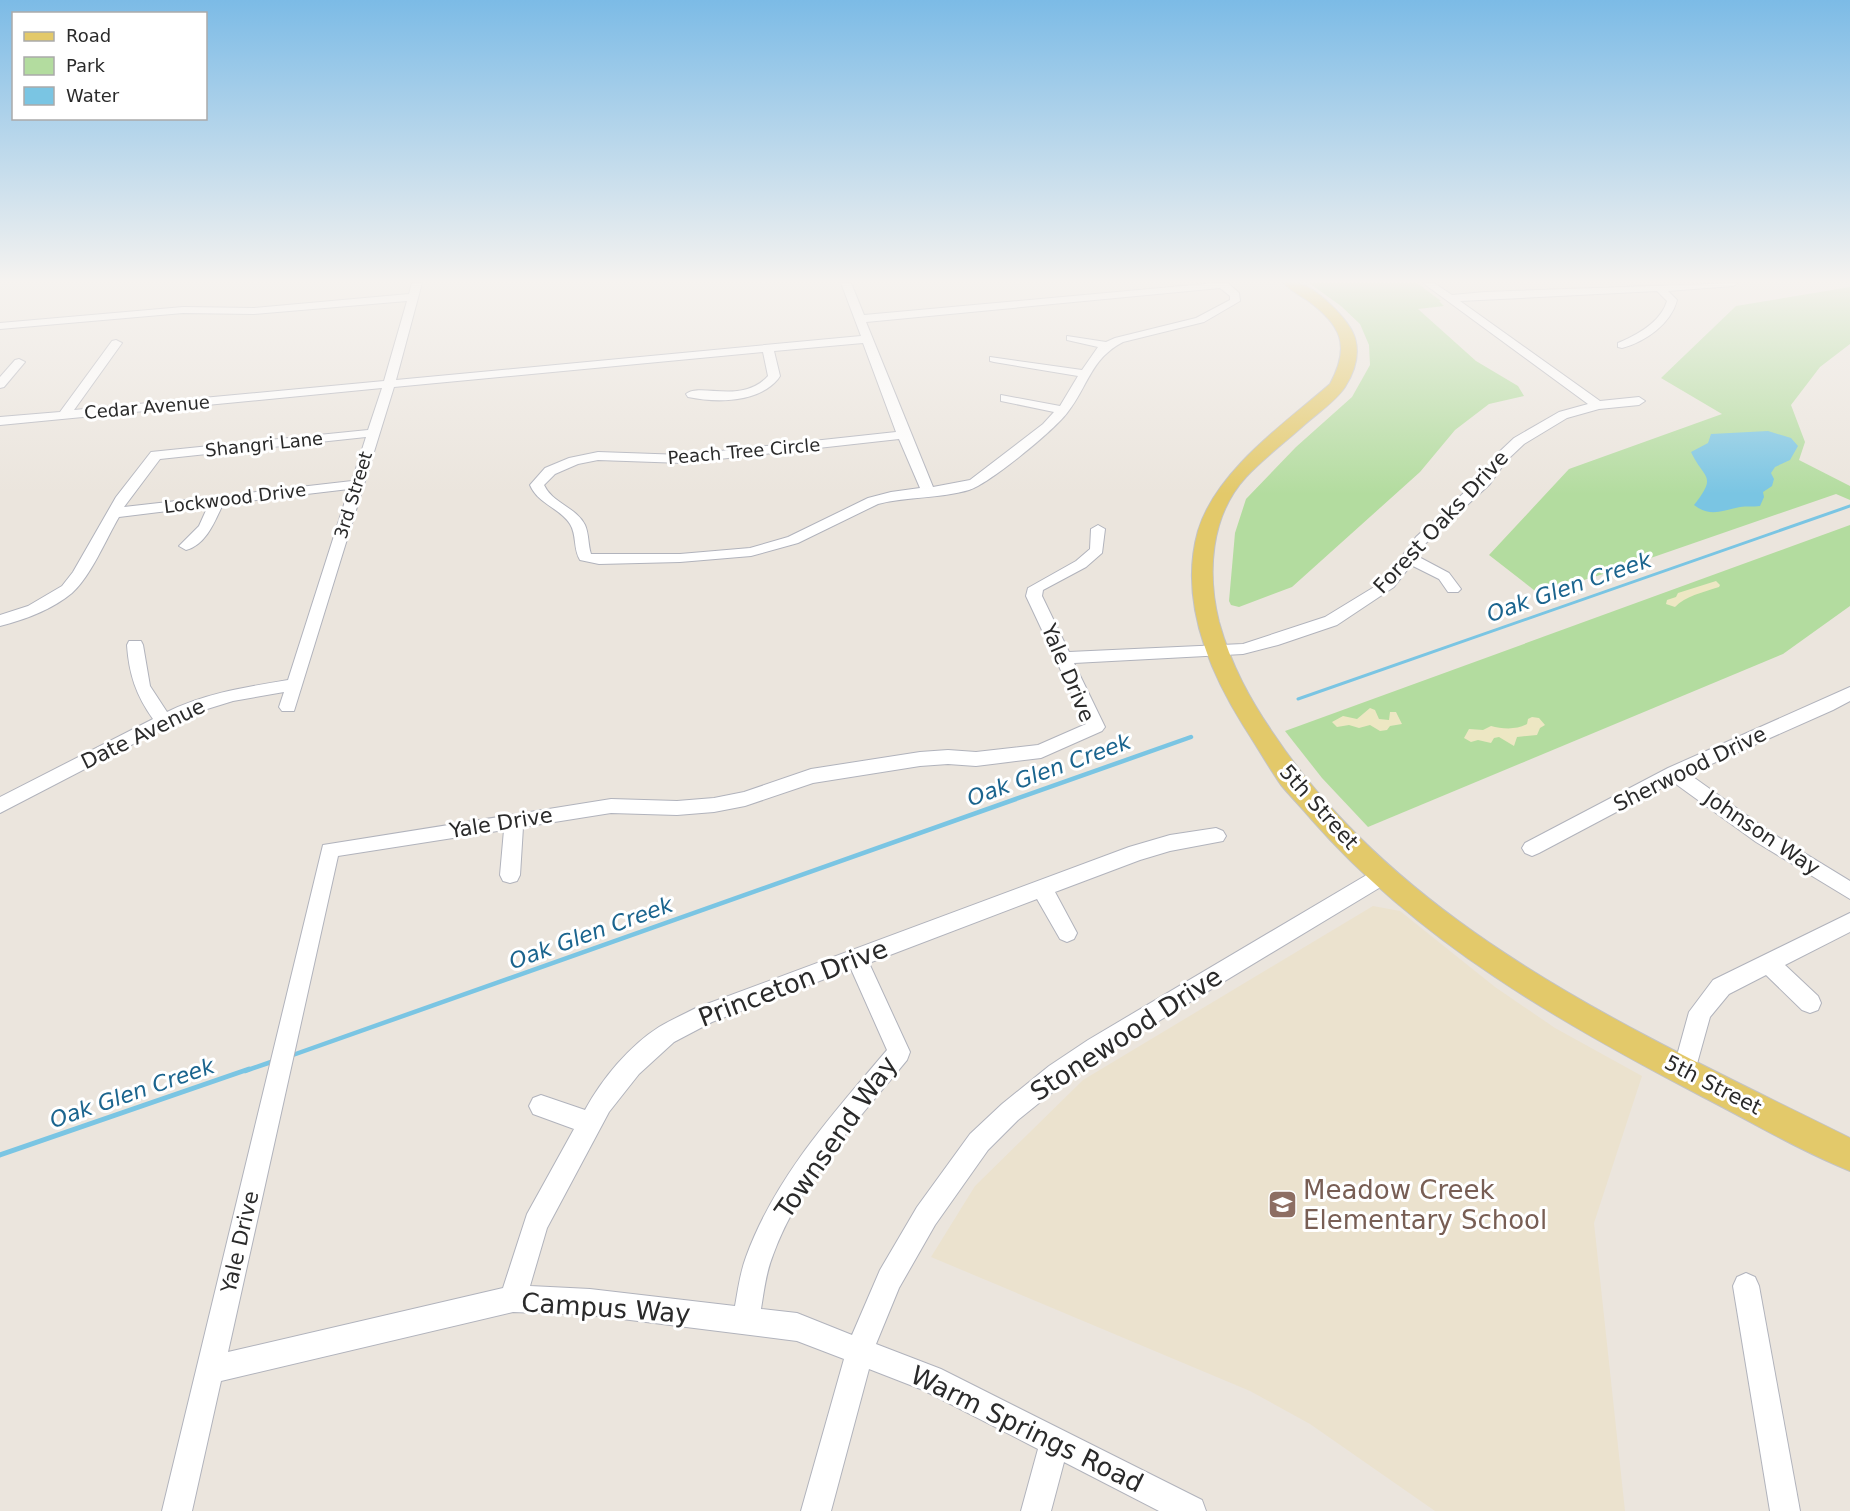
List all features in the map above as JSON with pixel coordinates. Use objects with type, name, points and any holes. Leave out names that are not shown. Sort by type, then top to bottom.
[{"type":"main road","name":"5th Street","points":[[1351,354],[1347,371],[1337,387],[1238,475],[1216,512],[1208,531],[1203,567],[1208,618],[1227,677],[1243,708],[1286,772],[1320,812],[1382,876],[1407,897],[1498,964],[1574,1012],[1850,1155]]},
{"type":"street","points":[[65,414],[108,354]]},
{"type":"street","name":"3rd Street","points":[[288,707],[397,354]]},
{"type":"street","name":"Cedar Avenue","points":[[0,421],[710,354]]},
{"type":"street","points":[[692,394],[729,395],[764,387],[774,376],[769,354]]},
{"type":"street","points":[[873,354],[928,492],[965,487],[975,483],[1047,427],[1063,410],[1098,354]]},
{"type":"street","points":[[1526,354],[1598,405]]},
{"type":"street","points":[[993,359],[1084,374]]},
{"type":"street","points":[[0,384],[19,362]]},
{"type":"street","points":[[1005,398],[1063,410]]},
{"type":"street","name":"Forest Oaks Drive","points":[[1063,658],[1217,651],[1258,645],[1331,621],[1389,584],[1421,540],[1485,481],[1501,458],[1519,441],[1563,415],[1598,405],[1639,400]]},
{"type":"street","name":"Shangri Lane","points":[[113,513],[156,455],[372,433]]},
{"type":"street","name":"Peach Tree Circle","points":[[904,435],[683,459],[598,456],[574,461],[550,471],[537,485],[538,490],[575,521],[582,537],[582,553],[585,557],[599,560],[710,557],[751,552],[793,540],[873,501],[928,492]]},
{"type":"street","name":"Lockwood Drive","points":[[113,513],[357,484]]},
{"type":"street","points":[[186,546],[205,528],[217,502]]},
{"type":"street","points":[[0,621],[34,609],[67,590],[79,574],[113,513]]},
{"type":"street","name":"Yale Drive","points":[[177,1511],[330,850],[611,806],[677,808],[714,805],[745,799],[810,776],[920,759],[948,757],[976,759],[1041,751],[1096,727],[1034,596],[1036,588],[1081,564],[1097,550],[1098,530]]},
{"type":"street","points":[[1407,557],[1444,576],[1453,589]]},
{"type":"street","points":[[135,645],[136,670],[141,687],[164,721]]},
{"type":"street","name":"Date Avenue","points":[[0,806],[185,710],[231,695],[294,685]]},
{"type":"street","name":"Sherwood Drive","points":[[1532,848],[1674,773],[1827,706],[1850,693]]},
{"type":"street","name":"Johnson Way","points":[[1674,773],[1763,837],[1850,891]]},
{"type":"street","points":[[510,875],[514,821]]},
{"type":"street","name":"Princeton Drive","points":[[513,1299],[536,1223],[601,1104],[631,1066],[666,1035],[705,1015],[1042,888],[1170,843],[1216,836]]},
{"type":"street","name":"Stonewood Drive","points":[[816,1511],[860,1350],[889,1279],[926,1216],[979,1142],[1010,1112],[1057,1074],[1104,1042],[1382,876]]},
{"type":"street","points":[[1042,888],[1067,933]]},
{"type":"street","points":[[1685,1070],[1700,1012],[1721,987],[1850,922]]},
{"type":"street","name":"Townsend Way","points":[[745,1320],[759,1257],[779,1212],[809,1166],[899,1052],[856,958]]},
{"type":"street","points":[[1769,964],[1810,1003]]},
{"type":"street","points":[[541,1106],[590,1123]]},
{"type":"street","points":[[1746,1286],[1785,1511]]},
{"type":"street","name":"Campus Way","points":[[210,1370],[513,1299],[590,1302],[797,1327],[860,1350]]},
{"type":"street","name":"Warm Springs Road","points":[[860,1350],[931,1379],[1191,1511]]},
{"type":"street","points":[[1036,1511],[1054,1442]]},
{"type":"shaded area","name":"Meadow Creek Elementary School","points":[[1373,906],[1400,911],[1495,987],[1555,1028],[1642,1076],[1594,1223],[1625,1511],[1435,1511],[1310,1424],[1250,1391],[931,1257],[975,1186],[1083,1080]]},
{"type":"green space","points":[[1369,354],[1468,354],[1518,386],[1524,396],[1489,404],[1455,430],[1420,472],[1292,587],[1239,607],[1231,605],[1229,601],[1235,533],[1246,499],[1296,447],[1352,397],[1370,365]]},
{"type":"green space","points":[[1687,354],[1838,354],[1820,367],[1791,405],[1805,442],[1799,460],[1850,486],[1850,500],[1836,494],[1616,570],[1539,594],[1489,555],[1569,469],[1722,414],[1661,378]]},
{"type":"green space","points":[[1850,525],[1850,606],[1783,654],[1368,827],[1322,778],[1285,731]]},
{"type":"sand","points":[[1716,581],[1719,587],[1689,597],[1675,607],[1666,604],[1667,600],[1676,597],[1678,593]]},
{"type":"sand","points":[[1370,708],[1375,710],[1379,719],[1389,720],[1390,712],[1396,712],[1402,724],[1380,731],[1370,725],[1359,728],[1349,725],[1337,727],[1332,722],[1343,716],[1357,719]]},
{"type":"sand","points":[[1539,718],[1545,725],[1540,728],[1537,735],[1517,737],[1514,746],[1499,737],[1494,738],[1491,743],[1478,740],[1471,742],[1464,738],[1469,729],[1483,730],[1491,726],[1514,728],[1527,724],[1528,719]]},
{"type":"water","points":[[1768,431],[1791,438],[1798,446],[1790,460],[1775,467],[1771,473],[1774,479],[1772,486],[1763,492],[1764,497],[1760,506],[1712,512],[1694,505],[1707,482],[1691,452],[1708,443],[1711,434]]},
{"type":"waterway","name":"Oak Glen Creek","points":[[1298,699],[1850,506]]},
{"type":"waterway","name":"Oak Glen Creek","points":[[290,1056],[1191,737]]},
{"type":"waterway","name":"Oak Glen Creek","points":[[245,1071],[274,1061]]},
{"type":"waterway","name":"Oak Glen Creek","points":[[0,1155],[249,1069]]},
{"type":"place","name":"Meadow Creek Elementary School","points":[[1282,1205]]}]
